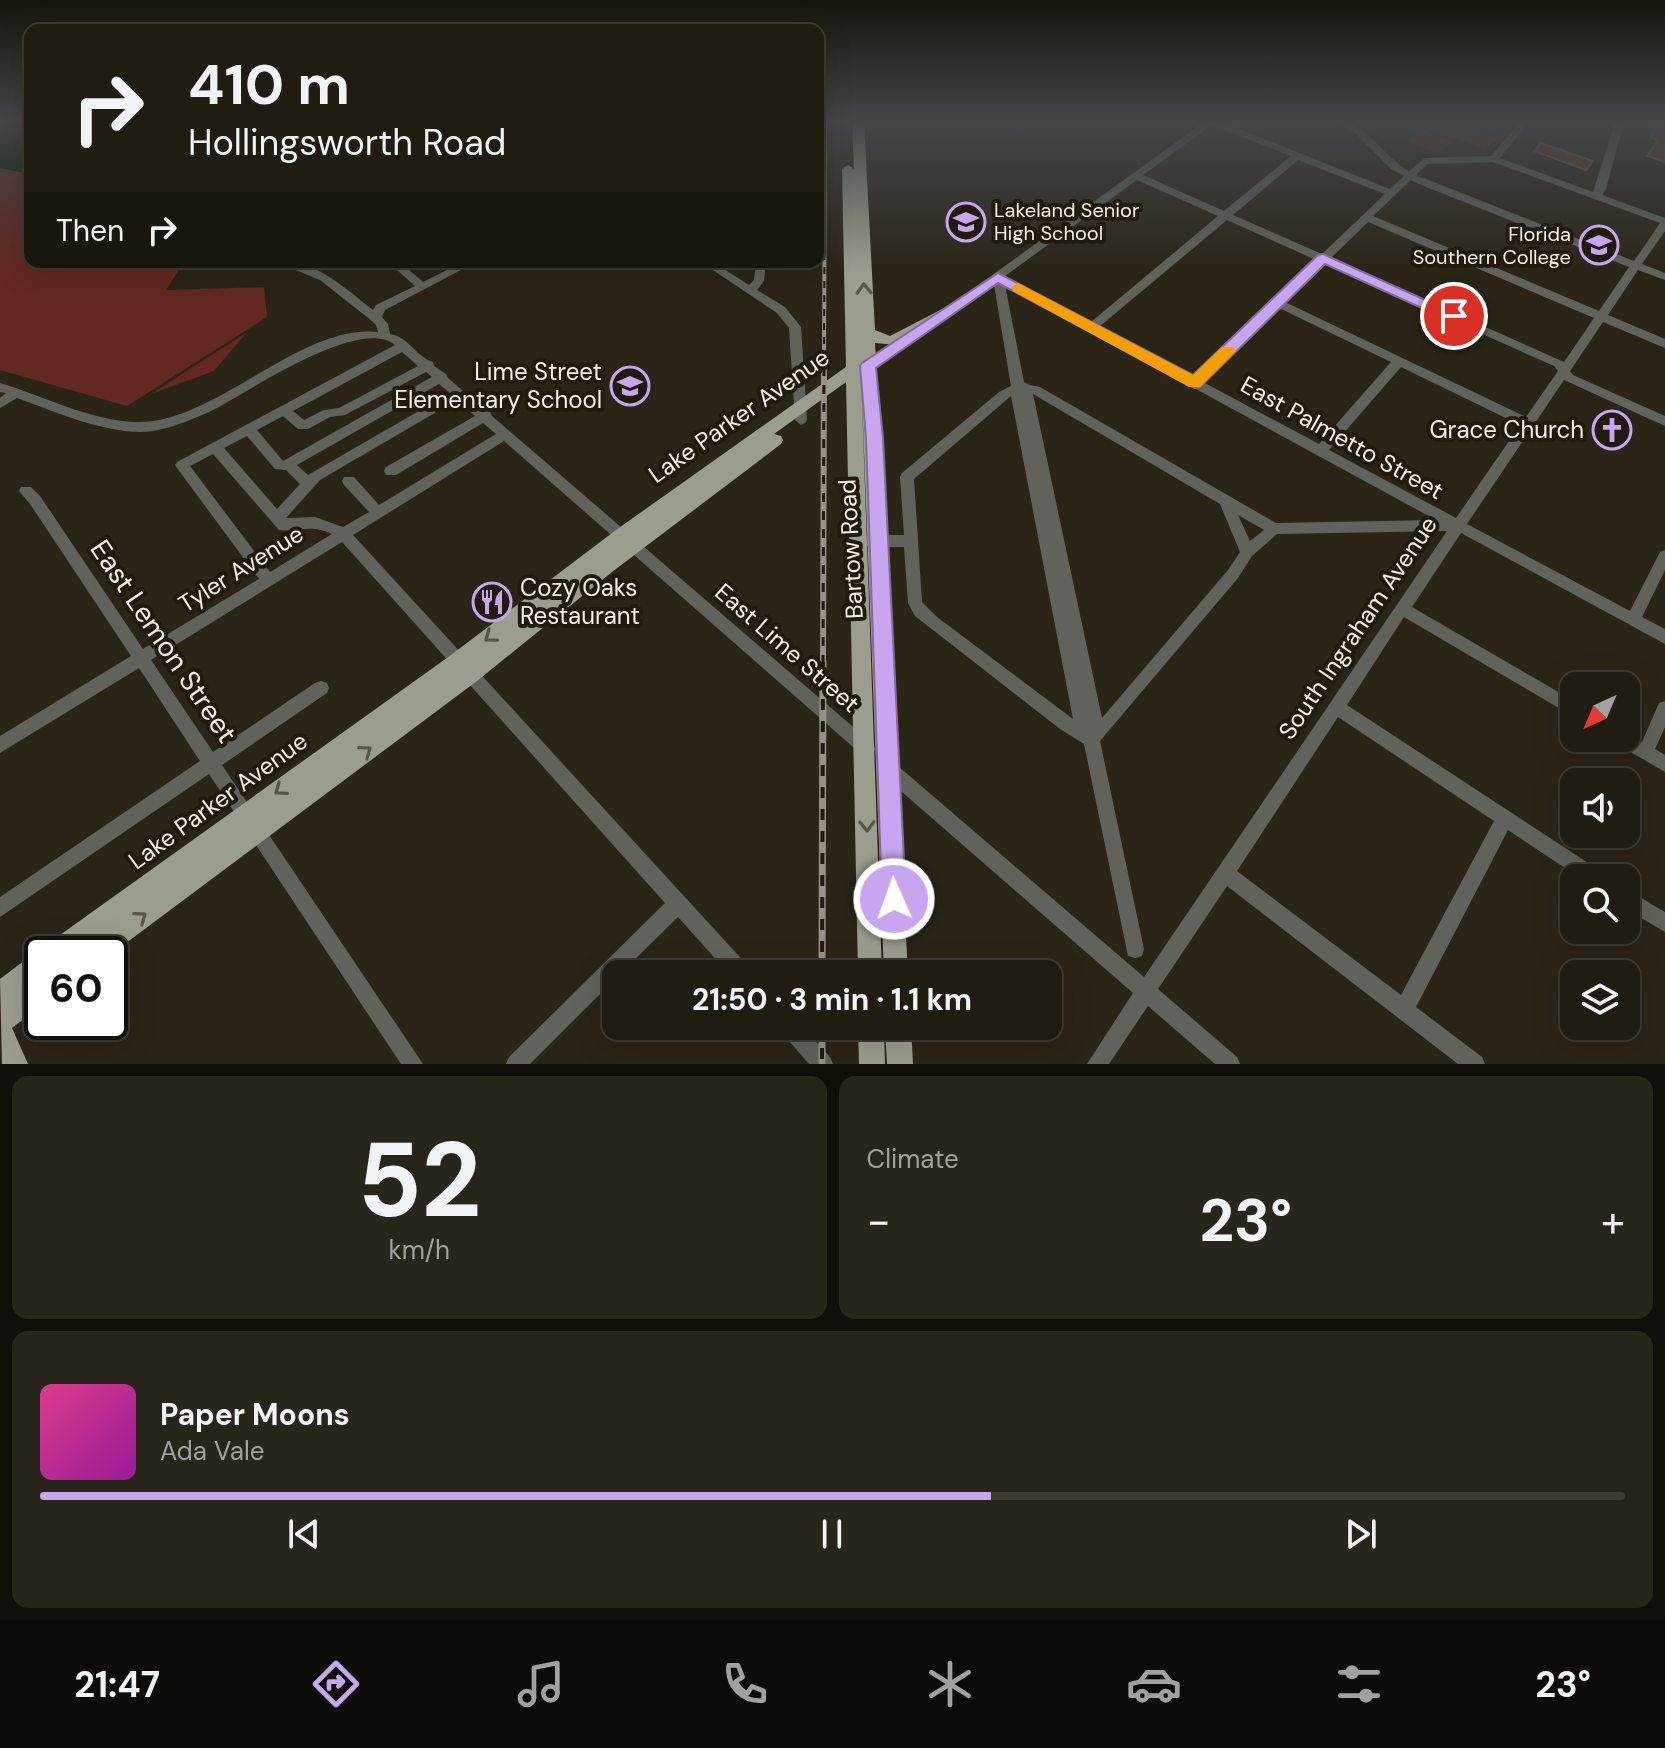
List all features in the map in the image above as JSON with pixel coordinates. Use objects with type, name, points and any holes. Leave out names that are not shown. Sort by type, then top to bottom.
[{"type":"main road","name":"Bartow Road","points":[[849,172],[869,541],[889,770],[896,960]]},
{"type":"main road","name":"Bartow Road","points":[[859,372],[866,331],[860,172]]},
{"type":"main road","points":[[866,331],[879,339],[892,341],[957,307]]},
{"type":"main road","name":"Lake Parker Avenue","points":[[82,936],[252,823],[464,668],[628,540],[859,372]]},
{"type":"main road","name":"Bartow Road","points":[[869,541],[865,748],[870,960]]},
{"type":"main road","name":"Lake Parker Avenue","points":[[113,936],[252,823]]},
{"type":"main road","points":[[0,994],[24,976]]},
{"type":"main road","points":[[0,1021],[24,1003]]},
{"type":"main road","points":[[0,1029],[15,1064]]},
{"type":"main road","points":[[871,1040],[872,1064]]},
{"type":"main road","points":[[899,1040],[900,1064]]},
{"type":"street","points":[[859,372],[957,307],[1142,172]]},
{"type":"street","points":[[1092,327],[1279,172]]},
{"type":"street","points":[[1336,172],[1390,193]]},
{"type":"street","points":[[1404,172],[1665,277]]},
{"type":"street","points":[[1195,383],[1412,172]]},
{"type":"street","points":[[1530,172],[1665,222]]},
{"type":"street","points":[[1596,195],[1606,172]]},
{"type":"street","points":[[1136,176],[1558,363],[1569,378],[1665,421]]},
{"type":"street","points":[[1366,217],[1665,344]]},
{"type":"street","name":"South Ingraham Avenue","points":[[1097,1064],[1665,222]]},
{"type":"street","points":[[0,387],[135,427],[166,424],[339,339],[384,335],[382,324],[376,318],[324,278],[300,268]]},
{"type":"street","points":[[400,268],[423,287]]},
{"type":"street","points":[[376,318],[380,308],[459,268]]},
{"type":"street","points":[[715,268],[790,317],[795,327],[800,414]]},
{"type":"street","points":[[750,290],[759,281],[760,268]]},
{"type":"street","points":[[998,277],[1135,949]]},
{"type":"street","name":"East Palmetto Street","points":[[998,277],[1665,637]]},
{"type":"street","points":[[1277,303],[1528,423]]},
{"type":"street","name":"East Lime Street","points":[[384,335],[405,345],[429,365],[889,770],[1230,1064]]},
{"type":"street","points":[[268,580],[181,468],[283,409],[405,345]]},
{"type":"street","points":[[1321,451],[1399,361]]},
{"type":"street","points":[[283,409],[303,426],[328,413],[341,412],[429,365]]},
{"type":"street","points":[[284,466],[442,377]]},
{"type":"street","points":[[1091,736],[932,622],[917,607],[909,541],[908,475],[1003,395],[1020,387],[1036,390],[1274,529],[1458,525]]},
{"type":"street","points":[[0,404],[16,392]]},
{"type":"street","points":[[277,519],[300,497],[315,476],[460,393]]},
{"type":"street","points":[[391,471],[486,415]]},
{"type":"street","points":[[248,429],[280,466],[289,465],[308,484]]},
{"type":"street","name":"Tyler Avenue","points":[[0,745],[506,434]]},
{"type":"street","points":[[215,447],[284,526],[305,520],[335,528],[343,534],[729,960]]},
{"type":"street","points":[[349,481],[378,513]]},
{"type":"street","name":"East Lemon Street","points":[[26,491],[413,1064]]},
{"type":"street","points":[[1227,504],[1247,552]]},
{"type":"street","points":[[1091,736],[1233,574],[1247,552],[1274,529]]},
{"type":"street","points":[[869,541],[909,541]]},
{"type":"street","points":[[1633,620],[1665,556]]},
{"type":"street","points":[[1403,609],[1560,702]]},
{"type":"street","points":[[0,908],[321,688]]},
{"type":"street","points":[[1336,707],[1575,864]]},
{"type":"street","points":[[1646,752],[1665,708]]},
{"type":"street","points":[[1640,749],[1665,764]]},
{"type":"street","points":[[1404,1010],[1505,818]]},
{"type":"street","points":[[1226,874],[1475,1064]]},
{"type":"street","points":[[516,1064],[678,903]]},
{"type":"street","points":[[1640,907],[1665,923]]},
{"type":"street","points":[[802,1040],[823,1064]]},
{"type":"shaded area","points":[[0,172],[24,173],[24,268],[180,268],[166,290],[264,287],[267,317],[127,406],[0,370]]},
{"type":"shaded area","points":[[246,333],[214,371],[151,394]]},
{"type":"railway","points":[[824,358],[825,172]]},
{"type":"railway","points":[[823,664],[824,356]]},
{"type":"railway","points":[[822,960],[823,662]]},
{"type":"railway","points":[[822,1040],[822,1064]]},
{"type":"slow traffic","points":[[1018,288],[1195,383],[1228,351]]},
{"type":"place","name":"Lakeland Senior High School","points":[[966,222]]},
{"type":"place","name":"Florida Southern College","points":[[1599,245]]},
{"type":"place","name":"Lime Street Elementary School","points":[[630,386]]},
{"type":"place","name":"Grace Church","points":[[1612,430]]},
{"type":"place","name":"Cozy Oaks Restaurant","points":[[492,602]]},
{"type":"route","points":[[894,899],[873,410],[868,366],[998,277],[1195,383],[1323,258],[1454,316]]}]
